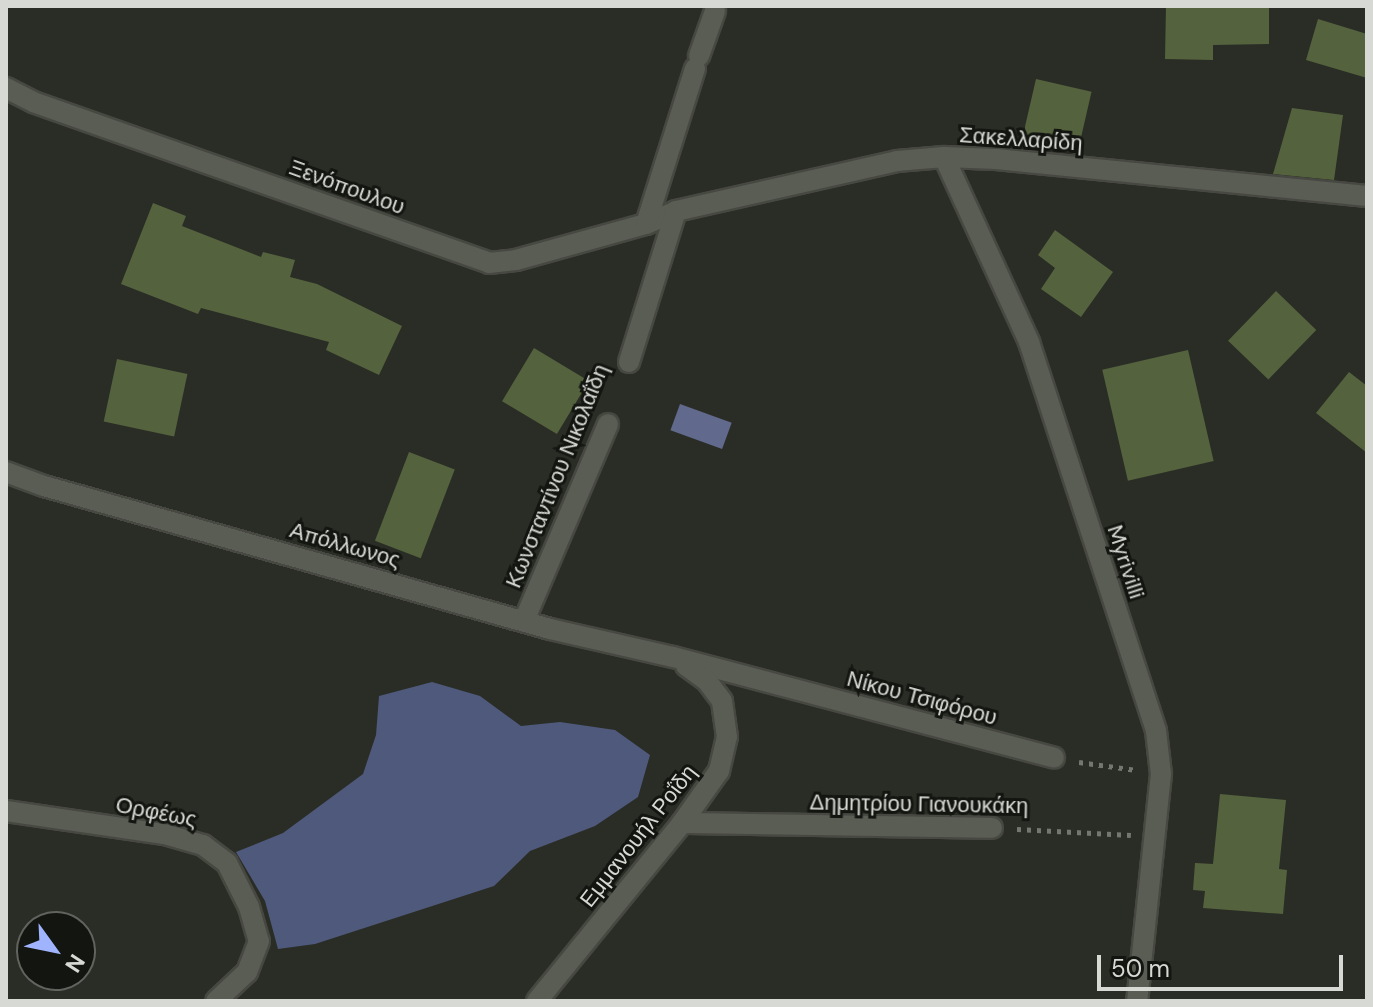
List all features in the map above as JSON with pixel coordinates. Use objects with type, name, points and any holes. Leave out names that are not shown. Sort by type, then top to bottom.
[{"type":"street","points":[[646,224],[715,11]]},
{"type":"street","name":"Ξενόπουλου","points":[[6,88],[33,102],[489,263],[516,260],[646,224],[676,211]]},
{"type":"street","name":"Σακελλαρίδη","points":[[676,211],[897,161],[944,157],[996,159],[1367,196]]},
{"type":"street","name":"Myrivilli","points":[[944,157],[1029,342],[1156,731],[1161,774],[1137,1001]]},
{"type":"street","name":"Κωνσταντίνου Νικολαΐδη","points":[[629,362],[676,211]]},
{"type":"street","name":"Κωνσταντίνου Νικολαΐδη","points":[[524,621],[608,424]]},
{"type":"street","name":"Απόλλωνος","points":[[6,472],[44,486],[524,621],[673,657]]},
{"type":"street","name":"Νίκου Τσιφόρου","points":[[673,657],[1054,758]]},
{"type":"street","name":"Εμμανουήλ Ροΐδη","points":[[537,1001],[682,823],[719,771],[727,737],[722,701],[707,681],[673,657]]},
{"type":"street","name":"Ορφέως","points":[[6,811],[164,834],[203,845],[227,863],[249,907],[259,941],[247,972],[216,1001]]},
{"type":"street","name":"Δημητρίου Γιανουκάκη","points":[[682,823],[992,828]]},
{"type":"path","points":[[1054,758],[1161,774]]},
{"type":"path","name":"Δημητρίου Γιανουκάκη","points":[[992,828],[1154,837]]},
{"type":"shaded area","points":[[680,404],[732,423],[722,449],[670,430]]},
{"type":"shaded area","points":[[432,682],[480,696],[521,726],[560,722],[615,730],[650,755],[638,797],[595,826],[530,851],[494,886],[315,944],[278,949],[265,901],[236,852],[283,833],[363,774],[376,735],[379,696]]},
{"type":"building","points":[[1166,6],[1269,6],[1269,44],[1213,45],[1213,60],[1165,59]]},
{"type":"building","points":[[1318,19],[1367,34],[1367,78],[1306,60]]},
{"type":"building","points":[[1036,79],[1092,92],[1077,154],[1022,141]]},
{"type":"building","points":[[1292,108],[1343,115],[1334,180],[1273,174]]},
{"type":"building","points":[[153,203],[186,216],[182,226],[261,257],[263,252],[295,260],[290,277],[317,284],[402,326],[379,375],[326,350],[329,342],[201,308],[198,314],[121,284]]},
{"type":"building","points":[[1055,230],[1113,272],[1081,317],[1041,289],[1055,268],[1038,255]]},
{"type":"building","points":[[1276,291],[1316,330],[1268,380],[1228,341]]},
{"type":"building","points":[[534,348],[589,381],[557,434],[502,401]]},
{"type":"building","points":[[1188,350],[1214,461],[1128,481],[1102,370]]},
{"type":"building","points":[[117,359],[187,374],[174,437],[104,422]]},
{"type":"building","points":[[1349,372],[1367,386],[1367,453],[1316,413]]},
{"type":"building","points":[[409,452],[455,470],[421,558],[375,541]]},
{"type":"building","points":[[1220,794],[1286,800],[1279,869],[1287,870],[1283,914],[1203,908],[1205,891],[1193,890],[1195,863],[1213,864]]}]
